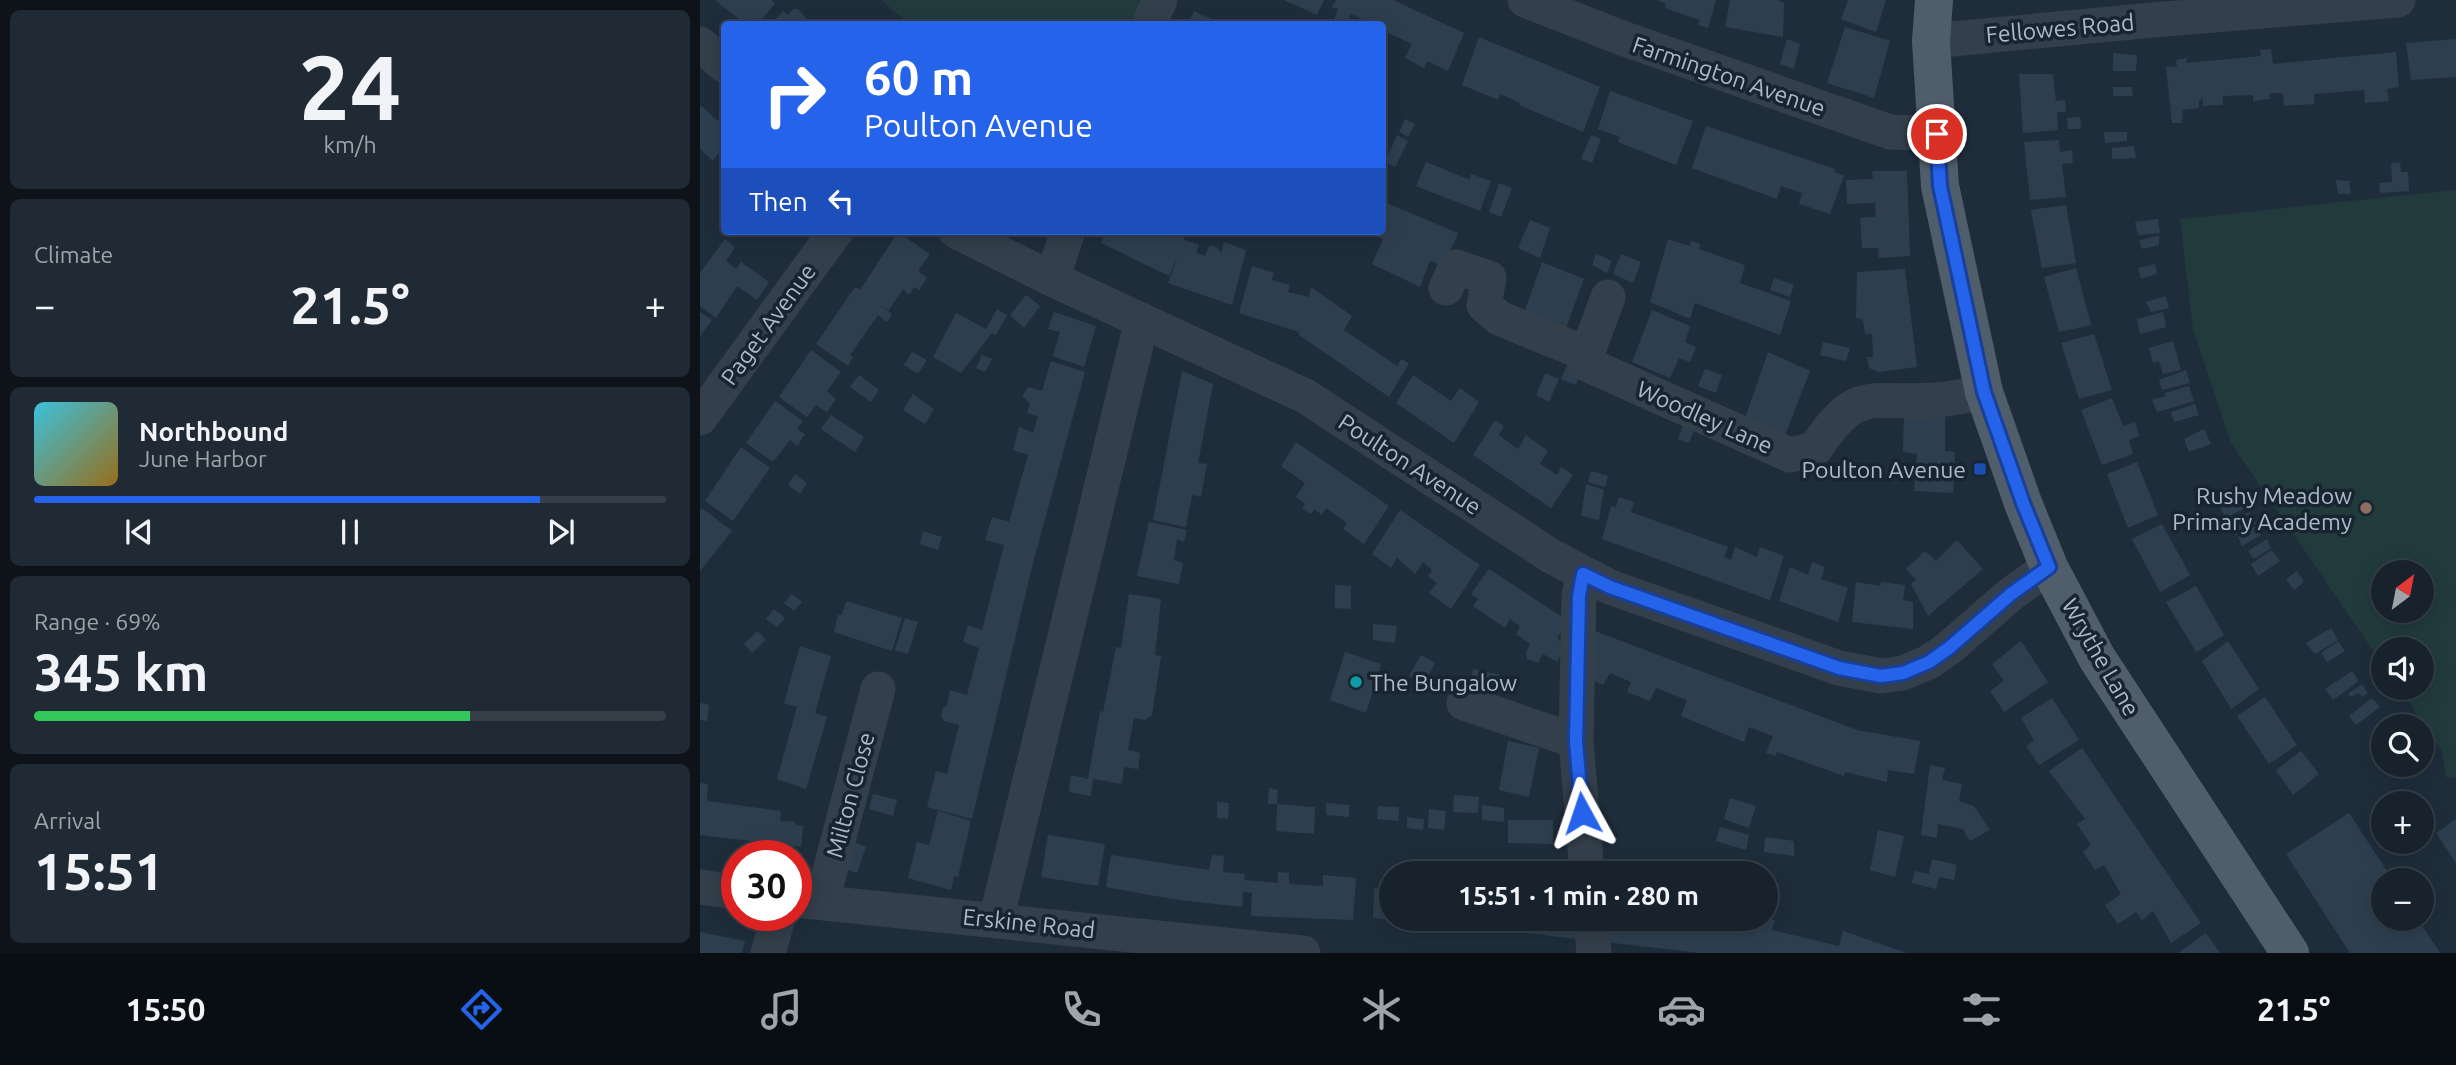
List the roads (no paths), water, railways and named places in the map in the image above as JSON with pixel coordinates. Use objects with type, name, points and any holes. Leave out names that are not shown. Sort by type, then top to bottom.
[{"type":"main road","name":"Wrythe Lane","points":[[1934,0],[1931,41],[1940,186],[1984,392],[2023,503],[2049,567],[2097,658],[2290,953]]},
{"type":"street","points":[[1150,21],[1160,0]]},
{"type":"street","name":"Farmington Avenue","points":[[1525,0],[1622,38],[1890,132],[1937,134]]},
{"type":"street","name":"Fellowes Road","points":[[1931,41],[2398,0]]},
{"type":"street","points":[[700,44],[721,62]]},
{"type":"street","name":"Paget Avenue","points":[[700,418],[833,235]]},
{"type":"street","name":"Poulton Avenue","points":[[964,235],[1052,279],[1305,396],[1457,496],[1583,574],[1610,587],[1839,668],[1881,676],[1903,673],[1929,662],[2011,594],[2049,567]]},
{"type":"street","points":[[1052,279],[1067,235]]},
{"type":"street","name":"Woodley Lane","points":[[1447,288],[1456,267],[1489,278],[1484,305],[1499,318],[1587,354],[1584,363],[1790,455],[1815,449],[1828,429],[1847,409],[1868,400],[1936,400],[1984,392]]},
{"type":"street","points":[[1587,354],[1608,296]]},
{"type":"street","points":[[996,920],[1142,320]]},
{"type":"street","points":[[1583,574],[1579,596],[1576,741],[1586,861]]},
{"type":"street","name":"Milton Close","points":[[812,891],[878,689]]},
{"type":"street","points":[[1464,703],[1576,741]]},
{"type":"street","points":[[700,887],[721,890]]},
{"type":"street","name":"Erskine Road","points":[[812,900],[1303,953]]},
{"type":"street","points":[[768,953],[774,931]]},
{"type":"street","points":[[1592,931],[1594,953]]},
{"type":"place","name":"Poulton Avenue","points":[[1980,469]]},
{"type":"place","name":"Rushy Meadow Primary Academy","points":[[2366,508]]},
{"type":"place","name":"The Bungalow","points":[[1356,682]]}]
